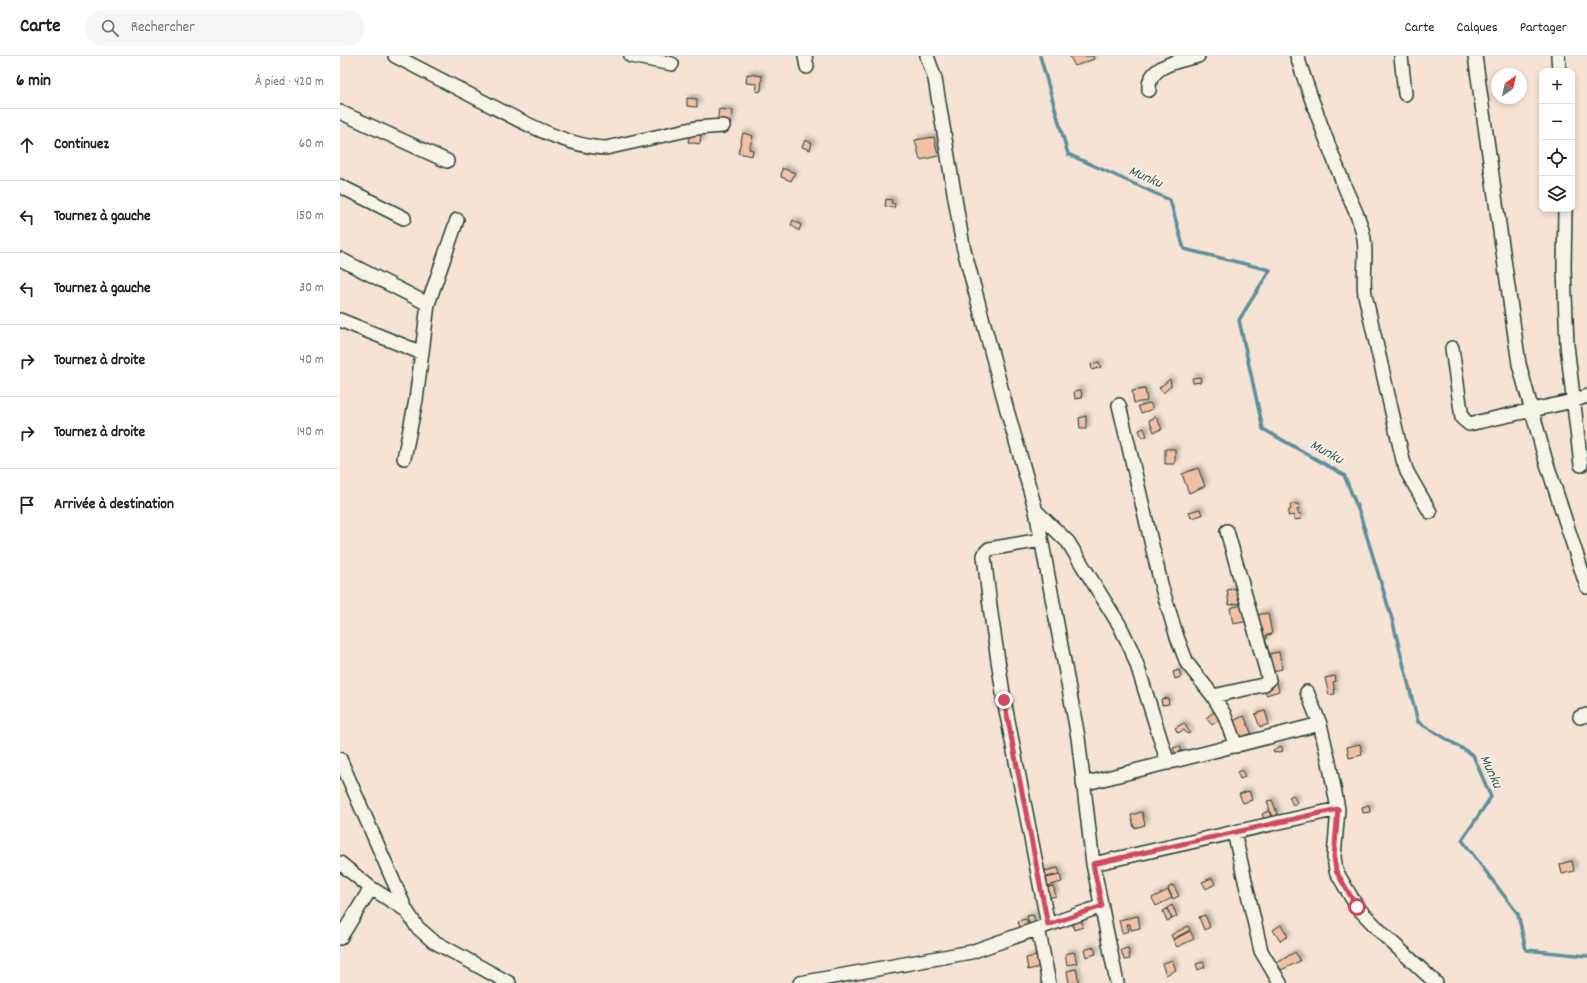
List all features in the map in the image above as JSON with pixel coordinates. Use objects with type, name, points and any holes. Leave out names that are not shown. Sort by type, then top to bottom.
[{"type":"street","points":[[395,56],[526,124],[576,144],[592,148],[606,148],[696,128],[723,126]]},
{"type":"street","points":[[631,56],[672,64]]},
{"type":"street","points":[[927,56],[936,79],[963,246],[1036,511],[1078,738],[1093,864],[1117,983]]},
{"type":"street","points":[[1150,90],[1149,84],[1155,73],[1169,60],[1198,56]]},
{"type":"street","points":[[1297,56],[1313,106],[1363,233],[1365,245],[1363,273],[1365,295],[1403,460],[1407,472],[1430,512]]},
{"type":"street","points":[[1401,56],[1405,94]]},
{"type":"street","points":[[1475,56],[1519,364],[1544,458],[1587,587]]},
{"type":"street","points":[[1558,56],[1559,68]]},
{"type":"street","points":[[340,112],[447,161]]},
{"type":"street","points":[[340,186],[404,218]]},
{"type":"street","points":[[1565,212],[1564,269],[1567,345],[1581,465]]},
{"type":"street","points":[[404,458],[416,400],[428,304],[457,220]]},
{"type":"street","points":[[340,259],[428,304]]},
{"type":"street","points":[[340,320],[422,353]]},
{"type":"street","points":[[1452,348],[1462,418],[1469,424],[1573,401],[1587,396]]},
{"type":"street","points":[[1119,405],[1162,588],[1177,637],[1187,663],[1213,696],[1224,714],[1236,746]]},
{"type":"street","points":[[1036,511],[1068,542],[1120,626],[1137,666],[1168,763]]},
{"type":"street","points":[[1213,696],[1263,685],[1269,680],[1227,531]]},
{"type":"street","points":[[1041,540],[989,549],[984,553],[984,556],[1004,700],[1043,927],[1049,983]]},
{"type":"street","points":[[1307,692],[1320,724],[1338,809],[1334,850],[1336,871],[1357,907],[1384,935],[1436,983]]},
{"type":"street","points":[[1083,784],[1320,724]]},
{"type":"street","points":[[340,759],[406,910],[417,927],[432,942],[509,983]]},
{"type":"street","points":[[1093,864],[1338,809]]},
{"type":"street","points":[[1234,832],[1261,951],[1280,983]]},
{"type":"street","points":[[340,863],[371,888],[406,910]]},
{"type":"street","points":[[340,938],[371,888]]},
{"type":"street","points":[[800,983],[971,952],[1102,906]]},
{"type":"building","points":[[1093,56],[1094,59],[1075,66],[1070,57]]},
{"type":"building","points":[[747,74],[762,76],[761,91],[756,92],[757,84],[746,83]]},
{"type":"building","points":[[687,98],[697,99],[697,107],[687,106]]},
{"type":"building","points":[[719,109],[733,111],[730,126],[717,124]]},
{"type":"building","points":[[690,133],[701,134],[700,144],[688,142]]},
{"type":"building","points":[[743,133],[753,136],[749,149],[753,150],[752,156],[738,153]]},
{"type":"building","points":[[934,137],[938,156],[920,160],[915,140]]},
{"type":"building","points":[[805,140],[812,143],[810,150],[802,147]]},
{"type":"building","points":[[782,168],[795,173],[791,181],[781,177]]},
{"type":"building","points":[[886,199],[892,200],[891,203],[895,204],[894,208],[885,206]]},
{"type":"building","points":[[793,220],[801,225],[799,231],[791,225]]},
{"type":"building","points":[[1099,362],[1101,367],[1092,370],[1091,364]]},
{"type":"building","points":[[1200,377],[1201,382],[1193,383],[1192,378]]},
{"type":"building","points":[[1170,379],[1171,386],[1163,393],[1159,388]]},
{"type":"building","points":[[1145,389],[1147,401],[1134,403],[1132,391]]},
{"type":"building","points":[[1081,390],[1082,398],[1075,399],[1074,391]]},
{"type":"building","points":[[1150,403],[1153,409],[1141,413],[1138,406]]},
{"type":"building","points":[[1086,416],[1086,429],[1080,429],[1079,418]]},
{"type":"building","points":[[1156,417],[1162,429],[1154,432],[1149,420]]},
{"type":"building","points":[[1144,428],[1147,436],[1142,438],[1139,430]]},
{"type":"building","points":[[1165,449],[1175,449],[1175,464],[1165,464]]},
{"type":"building","points":[[1198,468],[1205,486],[1189,493],[1182,474]]},
{"type":"building","points":[[1290,504],[1298,504],[1300,508],[1297,509],[1298,513],[1302,515],[1301,519],[1294,520],[1294,515],[1288,516],[1289,510],[1291,509]]},
{"type":"building","points":[[1200,509],[1202,515],[1191,518],[1189,512]]},
{"type":"building","points":[[1242,587],[1245,602],[1229,605],[1227,590]]},
{"type":"building","points":[[1246,604],[1249,621],[1233,624],[1230,608]]},
{"type":"building","points":[[1268,613],[1272,634],[1266,635],[1267,639],[1261,640],[1257,615]]},
{"type":"building","points":[[1279,652],[1282,669],[1269,672],[1265,655]]},
{"type":"building","points":[[1179,670],[1181,677],[1175,679],[1173,672]]},
{"type":"building","points":[[1335,676],[1336,681],[1333,682],[1335,694],[1329,695],[1325,678]]},
{"type":"building","points":[[1277,683],[1279,691],[1266,695],[1263,687]]},
{"type":"building","points":[[1168,698],[1169,704],[1162,705],[1161,699]]},
{"type":"building","points":[[1218,709],[1223,717],[1212,725],[1206,718]]},
{"type":"building","points":[[1265,711],[1269,724],[1260,727],[1255,714]]},
{"type":"building","points":[[1244,716],[1252,735],[1241,740],[1233,721]]},
{"type":"building","points":[[1184,723],[1190,733],[1187,734],[1184,730],[1178,733],[1175,728]]},
{"type":"building","points":[[1360,744],[1362,755],[1349,758],[1347,747]]},
{"type":"building","points":[[1180,746],[1182,754],[1176,756],[1173,748]]},
{"type":"building","points":[[1281,746],[1283,751],[1274,753],[1273,750]]},
{"type":"building","points":[[1242,770],[1245,777],[1240,779],[1237,772]]},
{"type":"building","points":[[1249,791],[1252,800],[1243,803],[1239,794]]},
{"type":"building","points":[[1293,795],[1297,803],[1293,805],[1289,797]]},
{"type":"building","points":[[1272,800],[1278,816],[1272,818],[1267,801]]},
{"type":"building","points":[[1369,805],[1370,812],[1363,813],[1362,807]]},
{"type":"building","points":[[1269,811],[1271,817],[1264,820],[1262,814]]},
{"type":"building","points":[[1142,812],[1145,825],[1134,828],[1131,815]]},
{"type":"building","points":[[1572,861],[1574,871],[1562,874],[1560,864]]},
{"type":"building","points":[[1058,868],[1060,874],[1042,878],[1040,872]]},
{"type":"building","points":[[1060,875],[1062,882],[1043,887],[1041,879]]},
{"type":"building","points":[[1212,878],[1215,884],[1206,889],[1202,882]]},
{"type":"building","points":[[1173,885],[1179,896],[1173,899],[1168,888]]},
{"type":"building","points":[[1053,886],[1056,896],[1045,899],[1042,889]]},
{"type":"building","points":[[1168,890],[1172,898],[1156,906],[1152,898]]},
{"type":"building","points":[[1172,905],[1177,916],[1172,919],[1167,908]]},
{"type":"building","points":[[1167,909],[1172,919],[1167,921],[1163,911]]},
{"type":"building","points":[[1033,915],[1036,924],[1030,926],[1027,916]]},
{"type":"building","points":[[1205,915],[1210,927],[1204,930],[1199,917]]},
{"type":"building","points":[[1080,916],[1083,927],[1074,930],[1071,918]]},
{"type":"building","points":[[1138,916],[1140,928],[1131,930],[1130,924],[1127,924],[1129,931],[1122,933],[1119,920]]},
{"type":"building","points":[[1026,919],[1030,930],[1021,932],[1018,921]]},
{"type":"building","points":[[1281,925],[1288,936],[1280,941],[1273,930]]},
{"type":"building","points":[[1188,926],[1190,930],[1173,939],[1171,935]]},
{"type":"building","points":[[1190,931],[1194,939],[1177,947],[1173,940]]},
{"type":"building","points":[[1094,947],[1096,954],[1086,957],[1084,950]]},
{"type":"building","points":[[1128,948],[1130,959],[1124,960],[1121,950]]},
{"type":"building","points":[[1074,952],[1077,963],[1067,965],[1065,954]]},
{"type":"building","points":[[1295,952],[1300,961],[1281,970],[1277,963]]},
{"type":"building","points":[[1037,956],[1039,967],[1028,970],[1026,958]]},
{"type":"building","points":[[1172,960],[1176,970],[1166,975],[1162,964]]},
{"type":"building","points":[[1203,962],[1205,967],[1198,970],[1196,964]]},
{"type":"building","points":[[1076,969],[1079,982],[1069,983],[1067,971]]},
{"type":"waterway","name":"Munku","points":[[1040,56],[1068,154],[1170,200],[1184,249],[1270,270],[1239,320],[1263,429],[1344,475],[1360,514],[1392,619],[1418,722],[1473,755],[1491,797],[1462,840],[1518,914],[1526,950],[1587,956]]},
{"type":"route","points":[[1004,700],[1048,925],[1102,906],[1093,864],[1338,809],[1334,857],[1336,871],[1357,907]]}]
